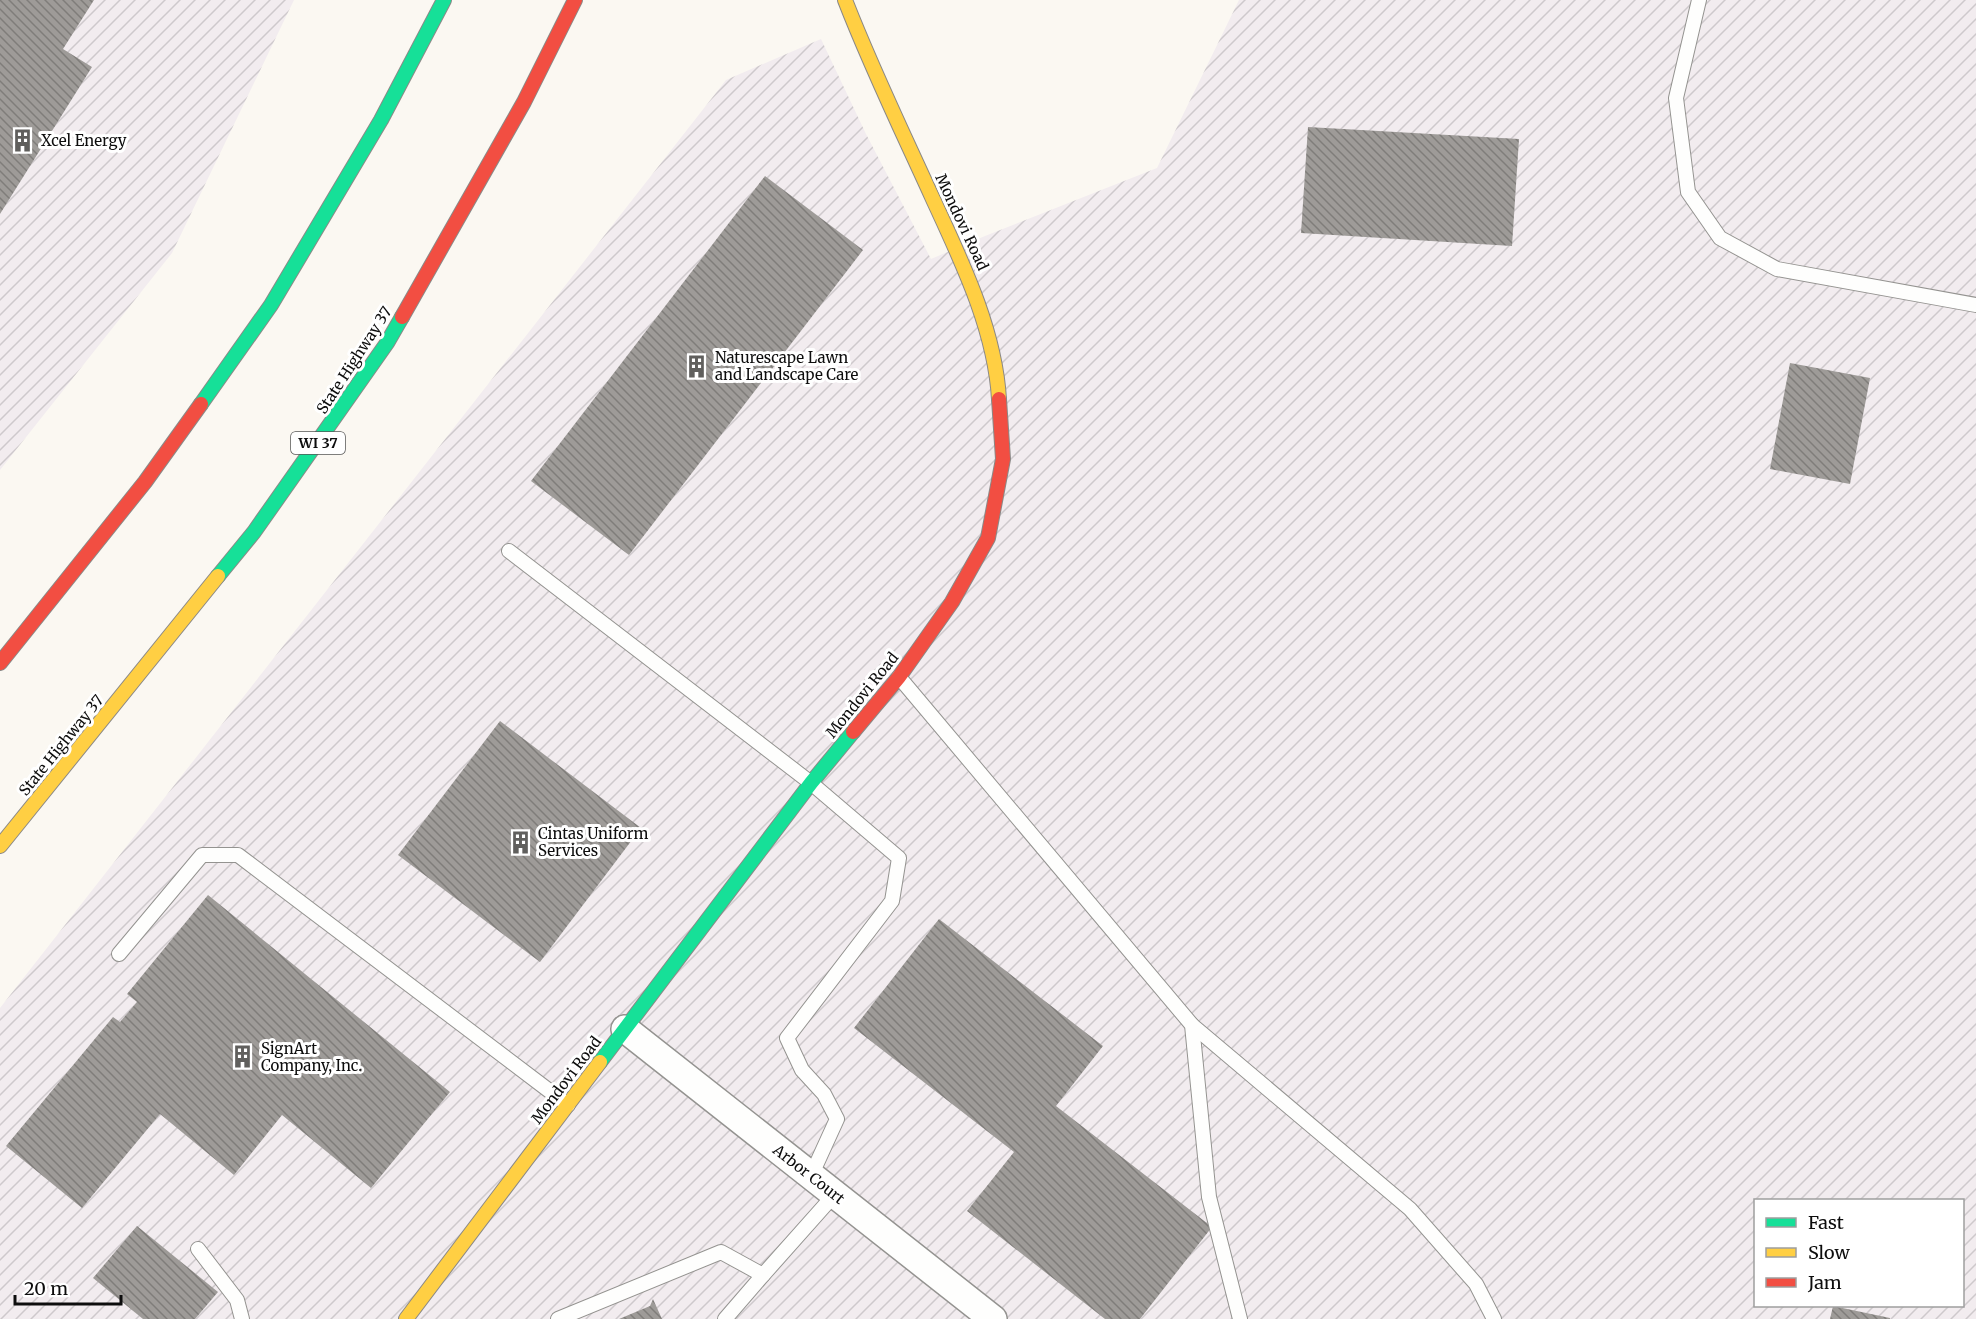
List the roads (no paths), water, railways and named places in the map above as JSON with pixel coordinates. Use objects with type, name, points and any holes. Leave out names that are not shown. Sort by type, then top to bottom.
[{"type":"main road","points":[[0,663],[145,482],[271,305],[381,120],[444,0]]},
{"type":"main road","name":"State Highway 37","points":[[0,846],[254,532],[380,353],[476,190],[524,102],[575,0]]},
{"type":"main road","name":"Mondovi Road","points":[[406,1319],[811,783],[899,677],[952,602],[988,538],[1003,459],[998,374],[971,281],[865,51],[845,0]]},
{"type":"street","name":"Arbor Court","points":[[625,1029],[993,1319]]},
{"type":"lane","points":[[1698,0],[1676,98],[1688,192],[1720,238],[1777,268],[1976,305]]},
{"type":"lane","points":[[509,551],[811,783],[899,858],[892,901],[787,1038],[802,1070],[824,1094],[837,1119],[811,1176]]},
{"type":"lane","points":[[899,677],[1192,1025],[1410,1209],[1476,1284],[1494,1319]]},
{"type":"lane","points":[[119,954],[202,855],[238,855],[568,1105]]},
{"type":"lane","points":[[1192,1025],[1209,1197],[1240,1319]]},
{"type":"lane","points":[[725,1319],[835,1194]]},
{"type":"lane","points":[[198,1249],[237,1300],[242,1319]]},
{"type":"lane","points":[[558,1319],[721,1252],[763,1275]]},
{"type":"place","name":"Xcel Energy","points":[[23,140]]},
{"type":"place","name":"Naturescape Lawn and Landscape Care","points":[[697,366]]},
{"type":"place","name":"Cintas Uniform Services","points":[[520,842]]},
{"type":"place","name":"SignArt Company, Inc.","points":[[243,1057]]}]
